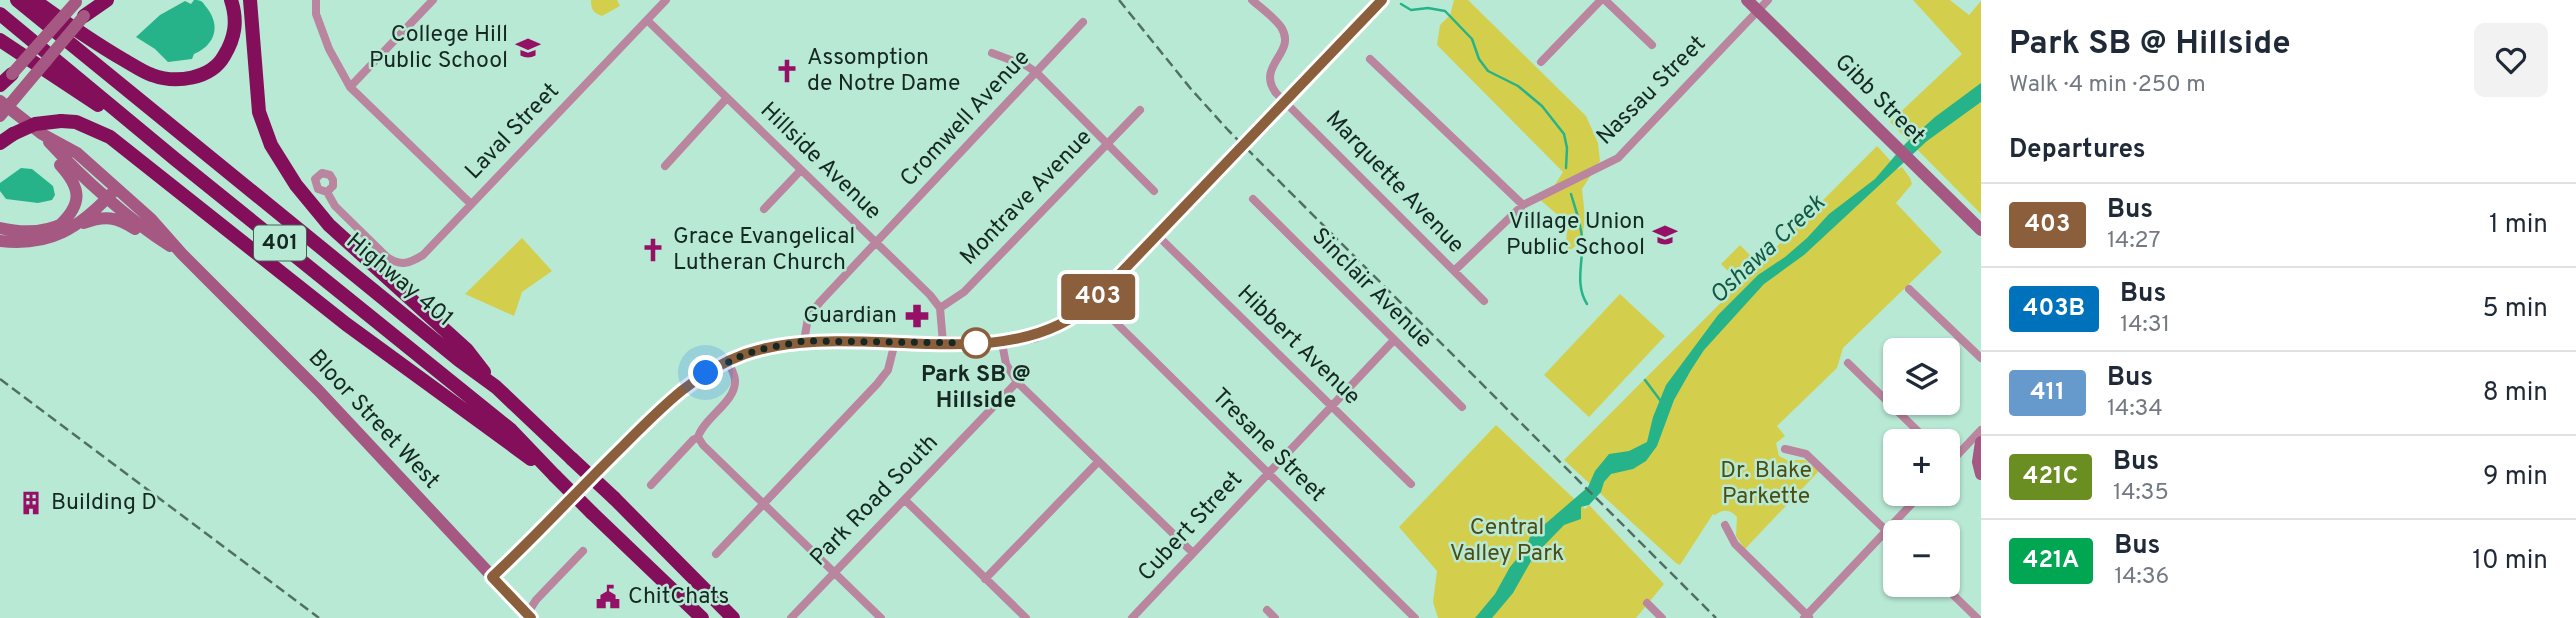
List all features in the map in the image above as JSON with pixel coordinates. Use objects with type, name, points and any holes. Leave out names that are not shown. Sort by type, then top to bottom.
[{"type":"highway","name":"Highway 401","points":[[17,0],[459,360],[496,387],[614,499],[733,618]]},
{"type":"highway","points":[[34,0],[99,46],[152,75],[173,80],[198,76],[218,67],[234,36],[236,13],[231,0]]},
{"type":"highway","points":[[84,16],[107,0]]},
{"type":"highway","points":[[250,0],[259,112],[271,145],[296,185],[329,225],[467,350],[496,387]]},
{"type":"highway","name":"Highway 401","points":[[0,14],[511,430],[592,513],[702,618]]},
{"type":"highway","points":[[0,40],[175,159]]},
{"type":"highway","points":[[0,85],[12,74]]},
{"type":"highway","points":[[0,143],[35,124],[61,121],[76,122],[110,137],[346,324],[555,476]]},
{"type":"main road","points":[[0,116],[99,0]]},
{"type":"main road","points":[[492,577],[671,399],[706,373],[728,362],[769,347],[804,341],[1002,343],[1036,336],[1076,315],[1094,301],[1382,0]]},
{"type":"main road","name":"Gibb Street","points":[[1747,0],[1981,230]]},
{"type":"main road","points":[[0,91],[77,1]]},
{"type":"main road","name":"Bloor Street West","points":[[0,101],[42,134],[77,153],[110,190],[151,219],[186,258],[310,382],[529,616]]},
{"type":"main road","points":[[16,114],[76,185],[75,206],[60,225]]},
{"type":"main road","points":[[0,228],[27,232],[60,225],[110,190]]},
{"type":"main road","points":[[77,225],[110,190]]},
{"type":"main road","points":[[0,241],[17,243],[49,239],[77,225],[102,217],[113,217],[168,252],[186,258]]},
{"type":"main road","points":[[1981,442],[1978,462],[1981,474]]},
{"type":"street","points":[[316,0],[316,14],[329,49],[350,87],[471,204]]},
{"type":"street","points":[[350,87],[433,0]]},
{"type":"street","name":"Laval Street","points":[[327,192],[335,206],[394,262],[403,264],[423,255],[666,0]]},
{"type":"street","name":"Marquette Avenue","points":[[1252,0],[1279,25],[1284,34],[1284,50],[1274,62],[1270,74],[1270,82],[1276,93],[1484,301]]},
{"type":"street","points":[[1541,62],[1603,0],[1652,45]]},
{"type":"street","name":"Nassau Street","points":[[1454,271],[1522,205],[1618,158],[1768,0]]},
{"type":"street","name":"Hillside Avenue","points":[[647,20],[876,242],[940,308]]},
{"type":"street","name":"Cromwell Avenue","points":[[804,341],[808,318],[1083,22]]},
{"type":"street","points":[[992,53],[1027,66],[1037,73],[1154,191]]},
{"type":"street","points":[[1370,59],[1522,205]]},
{"type":"street","points":[[665,166],[726,99]]},
{"type":"street","name":"Montrave Avenue","points":[[940,308],[964,292],[1140,110]]},
{"type":"street","points":[[764,209],[801,170]]},
{"type":"street","name":"Sinclair Avenue","points":[[1253,199],[1462,407]]},
{"type":"street","name":"Hibbert Avenue","points":[[1157,235],[1411,484]]},
{"type":"street","points":[[1909,289],[1981,358]]},
{"type":"street","name":"Tresane Street","points":[[1094,301],[1415,618]]},
{"type":"street","points":[[940,308],[943,343]]},
{"type":"street","name":"Cubert Street","points":[[1132,618],[1394,340]]},
{"type":"street","points":[[716,554],[877,384],[893,360],[895,342]]},
{"type":"street","points":[[1002,343],[1006,364],[1017,382],[1193,553]]},
{"type":"street","points":[[650,485],[698,437],[732,394],[736,382],[728,362]]},
{"type":"street","points":[[1848,363],[1916,429]]},
{"type":"street","name":"Park Road South","points":[[791,618],[1017,382]]},
{"type":"street","points":[[1960,451],[1981,430]]},
{"type":"street","points":[[698,437],[833,574],[881,618]]},
{"type":"street","points":[[1785,449],[1806,454],[1883,527]]},
{"type":"street","points":[[985,579],[1098,462]]},
{"type":"street","points":[[905,499],[1026,618]]},
{"type":"street","points":[[1896,520],[1909,506]]},
{"type":"street","points":[[1726,524],[1735,544],[1807,617],[1883,533]]},
{"type":"street","points":[[529,616],[536,600],[583,551]]},
{"type":"street","points":[[1955,597],[1977,618]]},
{"type":"street","points":[[1647,603],[1662,618]]},
{"type":"street","points":[[1267,610],[1275,618]]},
{"type":"green space","points":[[591,0],[617,0],[620,6],[602,16],[593,10]]},
{"type":"green space","points":[[1454,0],[1468,0],[1586,116],[1598,143],[1600,161],[1582,189],[1585,217],[1582,241],[1572,249],[1565,250],[1568,224],[1538,198],[1549,194],[1563,172],[1437,45],[1440,25],[1450,15]]},
{"type":"green space","points":[[1913,0],[1950,0],[1969,15],[1981,1],[1981,214],[1890,122],[1962,54]]},
{"type":"green space","name":"Dr. Blake Parkette","points":[[1877,146],[1898,169],[1902,167],[1912,184],[1896,203],[1942,252],[1843,348],[1837,368],[1777,426],[1785,436],[1776,443],[1779,456],[1787,460],[1805,460],[1819,471],[1745,549],[1736,536],[1737,517],[1726,511],[1713,514],[1680,565],[1564,460]]},
{"type":"green space","points":[[522,238],[552,271],[522,292],[514,316],[465,294]]},
{"type":"green space","points":[[1740,245],[1751,256],[1732,275],[1721,264]]},
{"type":"green space","points":[[1620,294],[1665,336],[1589,417],[1544,375]]},
{"type":"green space","name":"Central Valley Park","points":[[1496,425],[1585,509],[1589,505],[1664,584],[1636,618],[1438,618],[1433,602],[1437,571],[1399,527]]},
{"type":"shaded area","points":[[194,0],[201,1],[207,8],[215,28],[207,46],[194,54],[192,59],[168,62],[155,49],[136,37],[160,15],[185,1],[191,4]]},
{"type":"shaded area","points":[[1981,83],[1981,102],[1927,141],[1804,255],[1764,284],[1704,350],[1674,400],[1657,446],[1646,461],[1633,469],[1611,474],[1604,482],[1601,492],[1589,505],[1581,507],[1581,519],[1564,525],[1534,556],[1513,593],[1492,618],[1475,618],[1495,594],[1510,567],[1526,548],[1530,537],[1588,487],[1595,471],[1609,454],[1629,451],[1647,442],[1653,417],[1666,385],[1718,315],[1758,275],[1785,257],[1829,214],[1875,179],[1906,143],[1935,117]]},
{"type":"shaded area","points":[[21,168],[32,169],[53,186],[55,195],[52,200],[38,203],[6,199],[0,191],[0,183]]},
{"type":"waterway","points":[[1401,4],[1411,10],[1428,8],[1445,11],[1472,39],[1479,59],[1488,71],[1518,86],[1542,106],[1564,134],[1567,148],[1566,168]]},
{"type":"waterway","points":[[1571,194],[1581,232],[1580,280],[1587,304]]},
{"type":"waterway","points":[[1645,380],[1660,400]]},
{"type":"railway","points":[[1119,0],[1228,130],[1716,618]]},
{"type":"railway","points":[[0,379],[319,618]]},
{"type":"bus line","name":"403","points":[[531,618],[492,577],[650,417],[694,381],[743,355],[784,344],[804,341],[1002,343],[1036,336],[1063,324],[1094,301],[1382,0]]},
{"type":"place","name":"College Hill Public School","points":[[528,48]]},
{"type":"place","name":"Assomption de Notre Dame","points":[[787,71]]},
{"type":"place","name":"Village Union Public School","points":[[1665,235]]},
{"type":"place","name":"Grace Evangelical Lutheran Church","points":[[653,250]]},
{"type":"place","name":"Guardian","points":[[917,316]]},
{"type":"place","name":"Park SB @ Hillside","points":[[976,343]]},
{"type":"place","name":"Building D","points":[[31,503]]},
{"type":"place","name":"ChitChats","points":[[608,597]]},
{"type":"route","points":[[706,373],[743,355],[804,341],[976,343]]},
{"type":"water label","name":"Oshawa Creek","points":[[1768,250]]}]
